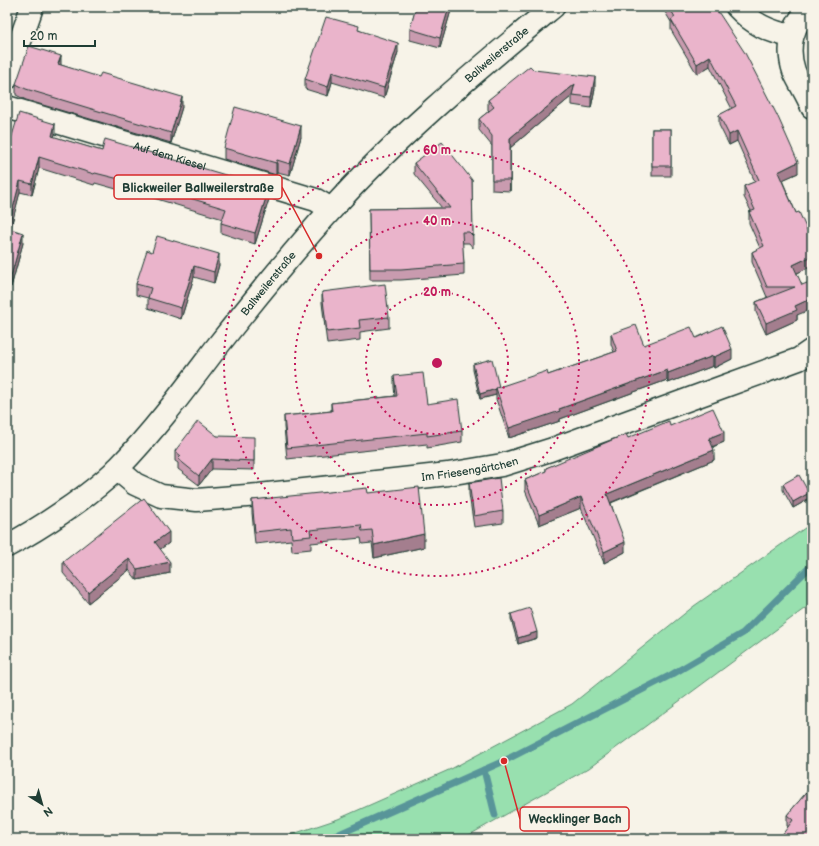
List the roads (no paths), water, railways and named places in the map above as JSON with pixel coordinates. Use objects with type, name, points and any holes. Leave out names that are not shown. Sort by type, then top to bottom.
[{"type":"street","points":[[7,78],[32,7]]},
{"type":"street","name":"Ballweilerstraße","points":[[7,546],[73,505],[117,469],[168,411],[278,270],[331,209],[378,161],[435,108],[553,7]]},
{"type":"street","points":[[737,7],[754,23],[771,32],[792,36]]},
{"type":"street","points":[[812,7],[796,24],[792,36],[790,54],[794,71],[812,107]]},
{"type":"street","name":"Auf dem Kiesel","points":[[7,107],[316,200],[331,209]]},
{"type":"street","name":"Im Friesengärtchen","points":[[117,469],[135,484],[161,496],[197,500],[259,495],[432,475],[502,465],[550,450],[718,389],[799,358],[812,350]]},
{"type":"waterway","points":[[328,839],[504,761],[671,675],[743,633],[812,565]]},
{"type":"waterway","points":[[484,770],[495,815]]},
{"type":"place","name":"Blickweiler Ballweilerstraße","points":[[319,256]]},
{"type":"place","name":"Wecklinger Bach","points":[[504,761]]}]
